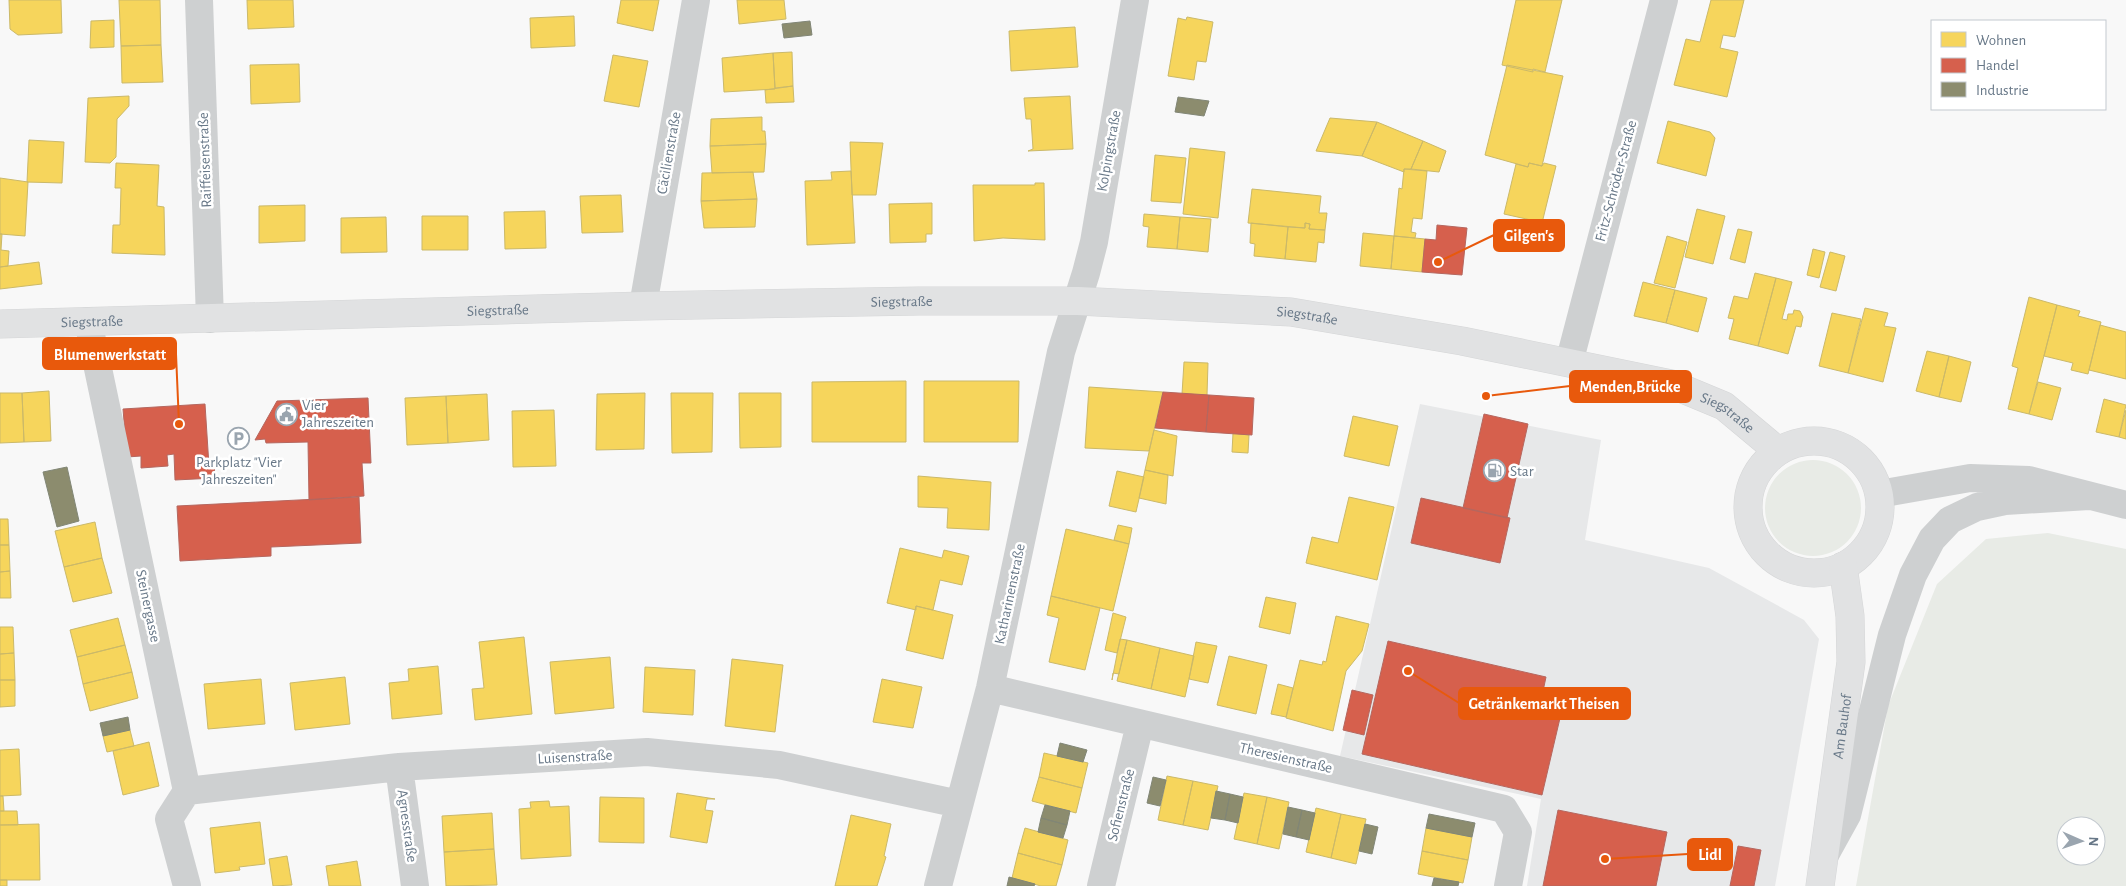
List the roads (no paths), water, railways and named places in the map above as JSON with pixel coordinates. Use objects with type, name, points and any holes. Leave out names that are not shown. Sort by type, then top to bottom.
[{"type":"main road","name":"Siegstraße","points":[[0,324],[643,306],[919,301],[1078,301],[1291,312],[1462,340],[1671,384],[1724,406],[1778,450]]},
{"type":"main road","points":[[1819,440],[1840,445],[1858,457],[1871,474],[1879,494],[1879,516],[1873,536],[1860,554],[1843,566],[1816,572],[1803,572],[1783,566],[1767,554],[1755,537],[1748,519],[1750,490],[1753,480],[1763,464],[1778,450],[1798,442],[1819,440]]},
{"type":"main road","name":"Am Bauhof","points":[[1820,886],[1826,854],[1851,662],[1850,616],[1843,566]]},
{"type":"street","name":"Raiffeisenstraße","points":[[199,0],[210,319]]},
{"type":"street","name":"Cäcilienstraße","points":[[643,306],[696,0]]},
{"type":"street","name":"Kolpingstraße","points":[[1078,301],[1094,242],[1135,0]]},
{"type":"street","name":"Fritz-Schröder-Straße","points":[[1569,363],[1664,0]]},
{"type":"street","name":"Katharinenstraße","points":[[938,886],[990,688],[1061,352],[1078,301]]},
{"type":"street","name":"Steinergasse","points":[[88,321],[187,791]]},
{"type":"street","points":[[1879,494],[1970,478],[2029,480],[2126,505]]},
{"type":"street","points":[[1826,854],[1847,814],[1892,635],[1913,575],[1932,538],[1950,520],[1977,507],[2005,501],[2089,496]]},
{"type":"street","name":"Theresienstraße","points":[[990,688],[1504,809],[1518,832],[1508,886]]},
{"type":"street","name":"Sofienstraße","points":[[1102,886],[1140,724]]},
{"type":"street","name":"Luisenstraße","points":[[187,791],[399,766],[647,752],[779,765],[959,804]]},
{"type":"street","name":"Agnesstraße","points":[[399,766],[415,886]]},
{"type":"street","points":[[186,886],[168,819],[187,791]]},
{"type":"place","name":"Gilgen's","points":[[1438,262]]},
{"type":"place","name":"Menden,Brücke","points":[[1486,396]]},
{"type":"place","name":"Vier Jahreszeiten","points":[[286,414]]},
{"type":"place","name":"Blumenwerkstatt","points":[[179,424]]},
{"type":"place","name":"Parkplatz \"Vier Jahreszeiten\"","points":[[239,439]]},
{"type":"place","name":"Star","points":[[1494,471]]},
{"type":"place","name":"Getränkemarkt Theisen","points":[[1408,671]]},
{"type":"place","name":"Lidl","points":[[1605,859]]}]
